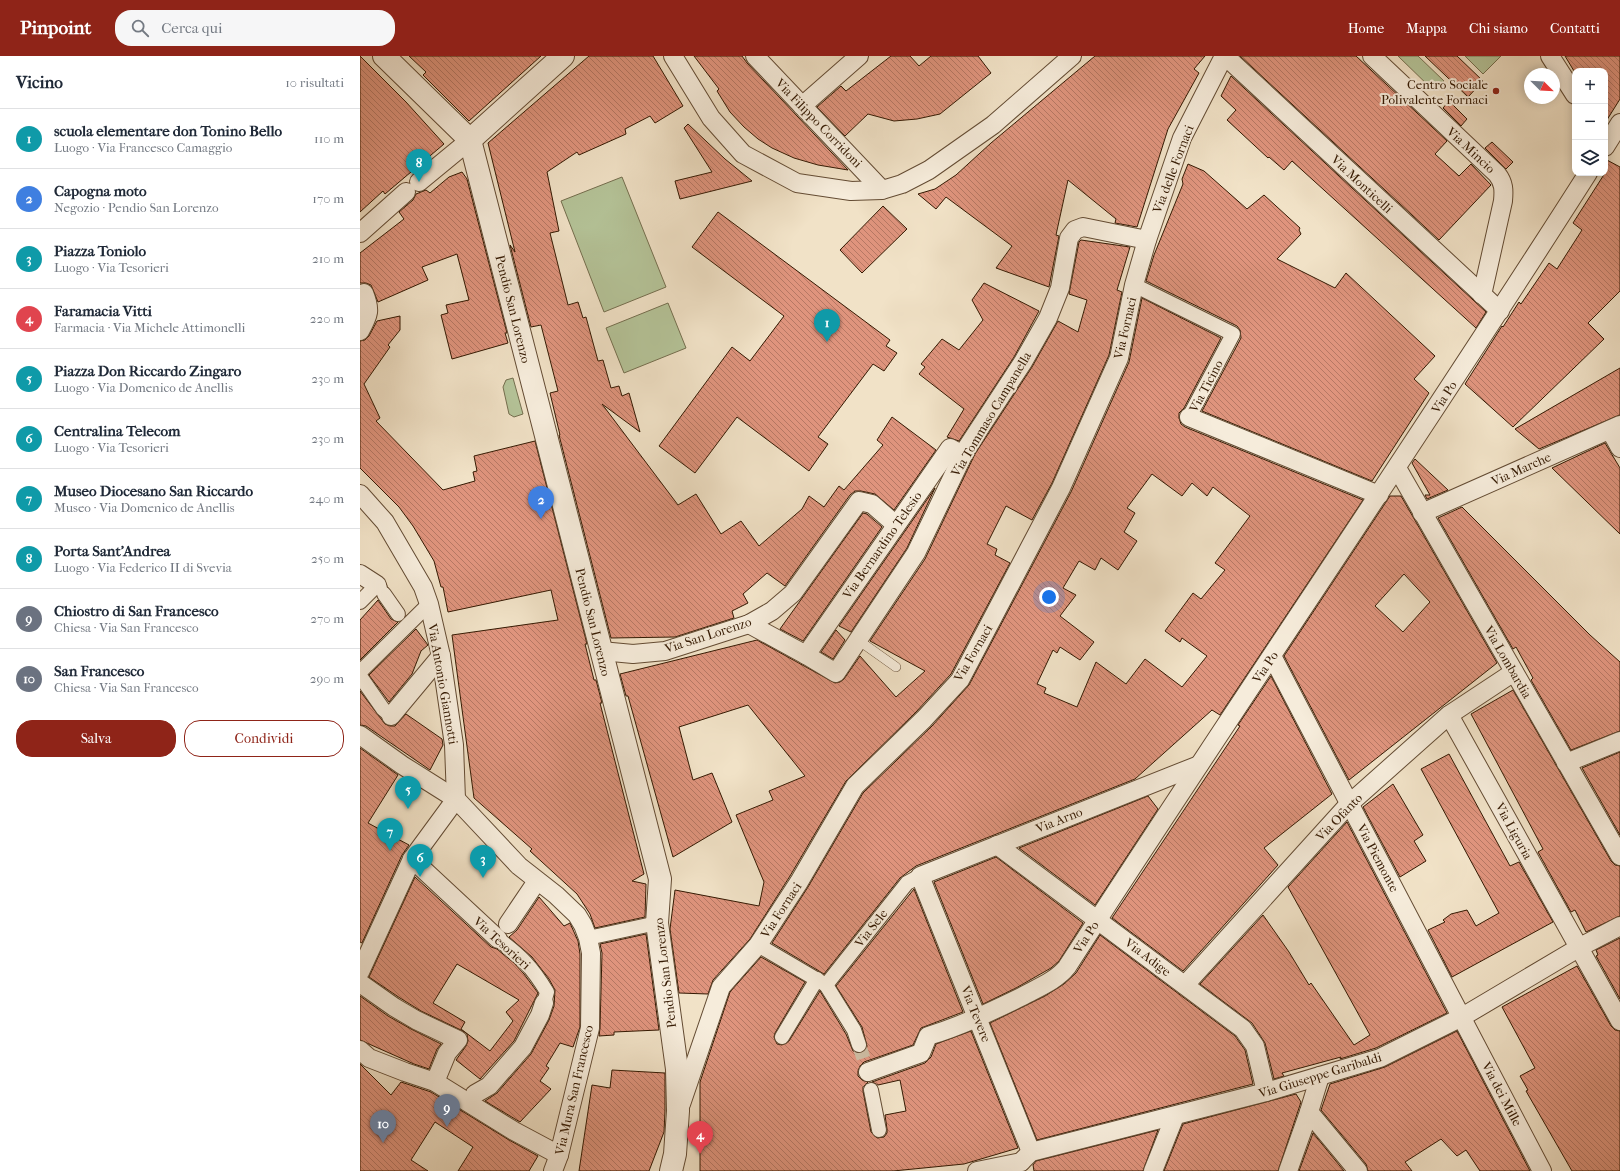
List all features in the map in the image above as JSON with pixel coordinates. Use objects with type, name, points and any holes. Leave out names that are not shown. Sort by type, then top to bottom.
[{"type":"street","points":[[384,56],[470,140]]},
{"type":"street","points":[[360,233],[412,187],[470,140],[563,56]]},
{"type":"street","points":[[673,56],[711,118],[742,154],[798,183],[850,191],[882,190],[902,184],[929,170],[993,124],[1072,56]]},
{"type":"street","name":"Via Filippo Corridoni","points":[[755,56],[882,190]]},
{"type":"street","points":[[802,106],[859,56]]},
{"type":"street","name":"Via delle Fornaci","points":[[1147,240],[1182,138],[1224,56]]},
{"type":"street","name":"Via Monticelli","points":[[1224,56],[1500,312]]},
{"type":"street","name":"Via Mincio","points":[[1372,56],[1497,174],[1502,182],[1504,190],[1503,200],[1482,295]]},
{"type":"street","points":[[1550,56],[1572,90]]},
{"type":"street","points":[[1609,146],[1620,123]]},
{"type":"street","name":"Pendio San Lorenzo","points":[[470,140],[660,879],[657,923],[677,1069],[678,1111],[671,1171]]},
{"type":"street","name":"Via Po","points":[[870,1081],[921,1053],[928,1036],[978,1018],[1044,985],[1062,973],[1500,312],[1586,176]]},
{"type":"street","name":"Via Tommaso Campanella","points":[[806,654],[836,673],[916,553],[963,455],[1023,362],[1048,318],[1060,288],[1069,238],[1075,230],[1084,227],[1147,240]]},
{"type":"street","name":"Via Fornaci","points":[[678,1111],[721,987],[758,945],[799,882],[855,786],[924,719],[960,680],[1061,488],[1119,358],[1134,285],[1147,240]]},
{"type":"street","name":"Via Ticino","points":[[1134,285],[1233,334],[1189,418],[1379,496]]},
{"type":"street","points":[[360,331],[366,320],[370,306],[362,288]]},
{"type":"street","points":[[1615,428],[1620,448]]},
{"type":"street","name":"Via Marche","points":[[1422,513],[1615,428]]},
{"type":"street","name":"Via Bernardino Telesio","points":[[806,654],[950,448],[963,455]]},
{"type":"street","name":"Via Lombardia","points":[[1397,468],[1620,856]]},
{"type":"street","name":"Via Antonio Giannotti","points":[[360,494],[385,522],[423,587],[429,604],[441,656],[454,745],[456,799]]},
{"type":"street","name":"Via San Lorenzo","points":[[601,651],[633,654],[665,651],[749,624],[772,611],[793,593],[859,502],[872,504],[896,525]]},
{"type":"street","points":[[360,574],[380,589],[403,620]]},
{"type":"street","points":[[360,602],[380,589]]},
{"type":"street","points":[[360,672],[403,620],[429,604]]},
{"type":"street","points":[[749,624],[806,654]]},
{"type":"street","points":[[360,676],[383,709],[391,716],[441,656]]},
{"type":"street","name":"Via Piemonte","points":[[1272,656],[1462,1017]]},
{"type":"street","name":"Via Ofanto","points":[[1185,985],[1349,804],[1449,715],[1514,672]]},
{"type":"street","name":"Via Liguria","points":[[1449,715],[1620,1021]]},
{"type":"street","name":"Via Mura San Francesco","points":[[360,736],[402,765],[456,799],[519,866],[556,895],[577,915],[583,925],[588,938],[591,953],[590,1028],[556,1163]]},
{"type":"street","points":[[1566,763],[1620,741]]},
{"type":"street","name":"Via Arno","points":[[920,876],[1199,765]]},
{"type":"street","points":[[360,972],[412,859],[456,799]]},
{"type":"street","name":"Via Adige","points":[[997,845],[1243,1029],[1255,1046],[1266,1092]]},
{"type":"street","name":"Via Tesorieri","points":[[412,859],[498,939],[518,954],[539,979],[547,992],[540,1015],[523,1047],[488,1086],[475,1094]]},
{"type":"street","name":"Via Sele","points":[[782,1037],[821,982],[907,883],[920,876]]},
{"type":"street","name":"Via Tevere","points":[[920,876],[978,1018],[1025,1162]]},
{"type":"street","points":[[508,924],[537,881]]},
{"type":"street","points":[[588,938],[657,923]]},
{"type":"street","name":"Via Giuseppe Garibaldi","points":[[977,1171],[1025,1162],[1175,1116],[1266,1092],[1380,1058],[1462,1017],[1580,947],[1620,926]]},
{"type":"street","points":[[758,945],[821,982],[854,1030],[859,1046]]},
{"type":"street","points":[[360,983],[394,1007],[416,1020],[458,1040],[447,1053],[435,1082]]},
{"type":"street","name":"Via dei Mille","points":[[1462,1017],[1542,1171]]},
{"type":"street","points":[[360,1050],[369,1058],[435,1082],[514,1131],[556,1163]]},
{"type":"street","points":[[1288,1171],[1320,1076]]},
{"type":"street","points":[[870,1081],[879,1130]]},
{"type":"street","points":[[1309,1112],[1358,1171]]},
{"type":"street","points":[[1153,1171],[1175,1116]]},
{"type":"lane","points":[[858,640],[896,667]]},
{"type":"green space","points":[[1398,56],[1418,56],[1444,81],[1434,91]]},
{"type":"green space","points":[[1465,56],[1501,56],[1483,74]]},
{"type":"green space","points":[[622,177],[666,287],[604,312],[561,201]]},
{"type":"green space","points":[[668,303],[686,348],[624,373],[606,328]]},
{"type":"green space","points":[[513,378],[523,414],[514,417],[509,414],[503,387],[506,380]]},
{"type":"building","points":[[360,56],[406,102],[444,144],[385,194],[383,191],[360,212]]},
{"type":"building","points":[[409,56],[541,56],[469,121],[423,75],[426,72]]},
{"type":"building","points":[[589,56],[653,56],[683,106],[655,123],[650,116],[625,129],[626,134],[579,155],[577,152],[547,172],[559,231],[550,233],[568,305],[578,302],[583,318],[586,317],[598,361],[603,360],[611,388],[619,386],[622,396],[629,393],[640,432],[602,404],[678,505],[696,494],[721,534],[741,521],[759,546],[802,509],[809,496],[824,507],[839,486],[844,490],[883,445],[877,440],[892,417],[936,450],[894,510],[875,494],[855,491],[850,495],[785,586],[767,573],[743,594],[748,603],[732,611],[734,618],[675,637],[611,638],[559,435],[550,393],[558,391],[541,325],[531,327],[510,245],[515,252],[488,143]]},
{"type":"building","points":[[694,56],[742,56],[848,170],[818,165],[794,158],[772,148],[758,139],[730,112],[717,91],[719,89]]},
{"type":"building","points":[[891,56],[910,56],[919,66],[931,56],[978,56],[991,73],[940,114],[917,119],[894,121],[868,114],[845,136],[817,107],[841,86],[846,91]]},
{"type":"building","points":[[1095,56],[1205,56],[1194,69],[1199,73],[1168,129],[1137,227],[1115,223],[1116,219],[1068,180],[1056,235],[1059,236],[1049,287],[996,268],[1012,246],[946,197],[936,209],[918,194],[935,189],[956,175],[991,143]]},
{"type":"building","points":[[1240,56],[1356,56],[1447,141],[1435,154],[1459,176],[1471,164],[1491,185],[1439,240]]},
{"type":"building","points":[[1425,56],[1457,56],[1483,81],[1468,97]]},
{"type":"building","points":[[1565,56],[1620,56],[1620,99],[1608,118],[1608,68],[1572,68]]},
{"type":"building","points":[[1231,76],[1486,312],[1476,328],[1292,161],[1284,170],[1269,157],[1268,158],[1227,120],[1236,110],[1221,96]]},
{"type":"building","points":[[1449,101],[1467,119],[1461,126],[1443,108]]},
{"type":"building","points":[[688,124],[725,159],[752,181],[680,199],[675,181],[712,172],[684,128]]},
{"type":"building","points":[[1492,142],[1513,162],[1506,169],[1485,148]]},
{"type":"building","points":[[1608,161],[1620,167],[1620,291],[1588,323],[1604,339],[1513,427],[1465,384],[1502,326],[1503,327],[1519,302],[1521,304],[1549,263],[1557,269],[1582,230],[1573,223],[1603,176],[1608,176]]},
{"type":"building","points":[[1188,164],[1204,171],[1247,209],[1264,195],[1300,228],[1299,230],[1301,234],[1277,259],[1335,288],[1346,273],[1435,356],[1414,379],[1429,393],[1372,481],[1202,411],[1241,338],[1240,330],[1237,326],[1146,281],[1154,255],[1183,184],[1182,179]]},
{"type":"building","points":[[462,172],[467,179],[507,333],[505,333],[508,343],[452,359],[441,315],[448,313],[446,305],[469,300],[457,254],[422,267],[428,280],[378,302],[371,285],[360,283],[360,253],[404,219],[399,212],[413,200],[416,194],[426,190],[430,193],[449,177]]},
{"type":"building","points":[[883,206],[907,229],[862,273],[840,250]]},
{"type":"building","points":[[718,212],[890,340],[886,346],[897,353],[884,371],[873,364],[818,437],[828,444],[809,471],[737,417],[695,473],[659,446],[732,347],[750,361],[784,316],[692,247]]},
{"type":"building","points":[[1081,240],[1130,247],[1117,290],[1122,292],[1109,355],[1052,483],[1032,520],[1006,506],[987,544],[997,549],[995,555],[1010,563],[951,674],[916,712],[846,781],[790,876],[750,939],[713,980],[708,994],[679,993],[670,929],[675,890],[759,906],[764,882],[736,815],[773,800],[769,791],[805,776],[748,705],[679,727],[693,780],[712,773],[732,822],[673,857],[628,696],[626,696],[620,674],[757,640],[835,683],[844,679],[860,656],[896,697],[925,671],[870,641],[925,559],[975,454],[1032,367],[1058,321],[1078,332],[1087,300],[1069,294],[1079,242]]},
{"type":"building","points":[[984,283],[1039,311],[1014,357],[959,441],[947,437],[964,409],[919,374],[925,367],[921,364],[942,339],[959,350],[983,320],[972,300]]},
{"type":"building","points":[[1142,298],[1221,338],[1184,408],[1179,413],[1181,424],[1185,427],[1363,500],[1220,715],[1212,710],[1135,779],[916,866],[900,878],[824,974],[772,943],[808,887],[863,793],[932,726],[969,685],[1071,492],[1129,362]],"holes":[[[1152,474],[1182,496],[1192,483],[1207,496],[1213,487],[1250,516],[1215,563],[1225,570],[1201,599],[1193,593],[1165,631],[1180,642],[1182,638],[1207,656],[1182,687],[1145,659],[1126,684],[1096,662],[1077,707],[1044,693],[1046,688],[1037,684],[1053,650],[1057,653],[1060,647],[1080,660],[1094,642],[1060,616],[1076,595],[1063,588],[1079,561],[1095,570],[1101,558],[1118,570],[1137,541],[1124,532],[1135,513],[1127,508]]]},
{"type":"building","points":[[400,316],[400,330],[388,345],[390,347],[364,384],[380,418],[376,421],[443,490],[475,481],[473,472],[477,471],[474,456],[535,441],[644,874],[632,881],[646,884],[645,917],[595,928],[590,914],[577,894],[530,851],[532,849],[474,798],[452,635],[558,620],[551,590],[448,612],[443,587],[441,587],[434,561],[413,526],[399,507],[360,468],[360,341],[365,340],[369,336],[377,321]]},
{"type":"building","points":[[1620,368],[1620,415],[1539,449],[1515,429]]},
{"type":"building","points":[[1605,443],[1620,468],[1620,534],[1552,468]]},
{"type":"building","points":[[1415,459],[1448,490],[1427,499],[1425,495],[1430,495],[1412,463]]},
{"type":"building","points":[[935,488],[907,548],[851,632],[839,626]]},
{"type":"building","points":[[1390,496],[1401,496],[1497,663],[1349,780],[1284,656]],"holes":[[[1404,574],[1430,602],[1403,632],[1375,606]]]},
{"type":"building","points":[[1462,507],[1590,635],[1620,662],[1620,731],[1571,750],[1531,680],[1533,678],[1516,647],[1513,649],[1438,518]]},
{"type":"building","points":[[863,513],[867,514],[882,527],[803,641],[780,629]]},
{"type":"building","points":[[378,600],[391,619],[398,622],[360,660],[360,620]]},
{"type":"building","points":[[416,629],[428,645],[421,651],[412,674],[389,702],[369,675]]},
{"type":"building","points":[[836,630],[845,640],[833,659],[821,652]]},
{"type":"building","points":[[1271,676],[1332,794],[1264,848],[1278,865],[1183,971],[1112,918],[1240,726],[1238,725]]},
{"type":"building","points":[[1513,690],[1611,861],[1615,865],[1620,866],[1620,916],[1586,932],[1575,910],[1571,912],[1538,852],[1543,849],[1471,714]]},
{"type":"building","points":[[360,691],[385,724],[395,726],[406,714],[442,739],[443,745],[430,770],[366,726],[360,725]]},
{"type":"building","points":[[360,748],[398,775],[368,823],[409,845],[402,855],[362,943],[360,942]]},
{"type":"building","points":[[1620,752],[1620,835],[1582,768]]},
{"type":"building","points":[[1449,754],[1510,866],[1519,862],[1553,922],[1452,977],[1428,930],[1445,922],[1443,920],[1451,914],[1467,910],[1476,926],[1499,913],[1421,769]]},
{"type":"building","points":[[1393,784],[1423,835],[1414,841],[1426,861],[1400,877],[1363,807]]},
{"type":"building","points":[[1148,796],[1158,809],[1095,905],[1019,848]]},
{"type":"building","points":[[1347,822],[1447,1013],[1376,1048],[1340,1059],[1341,1057],[1282,1073],[1284,1076],[1274,1079],[1265,1043],[1252,1023],[1200,984],[1263,915],[1289,952],[1309,985],[1311,983],[1354,1045],[1370,1035],[1288,887]]},
{"type":"building","points":[[996,857],[1083,923],[1059,961],[1051,968],[1016,988],[983,1004],[934,882]]},
{"type":"building","points":[[415,877],[491,947],[497,949],[514,963],[538,993],[514,1041],[480,1079],[456,1060],[466,1046],[468,1041],[467,1034],[421,1011],[369,977]],"holes":[[[457,964],[519,1000],[506,1012],[513,1021],[490,1051],[461,1029],[465,1022],[433,1003]]]},
{"type":"building","points":[[914,889],[963,1012],[921,1028],[913,1045],[864,1062],[860,1066],[858,1076],[862,1080],[868,1082],[863,1087],[863,1091],[871,1132],[877,1138],[884,1137],[887,1133],[885,1115],[906,1111],[900,1080],[878,1085],[872,1082],[925,1063],[931,1057],[936,1044],[971,1031],[1018,1148],[964,1164],[893,1171],[700,1171],[700,1082],[730,992],[761,957],[805,982],[775,1033],[774,1037],[777,1044],[782,1045],[789,1041],[820,991],[846,1034],[853,1051],[862,1053],[866,1050],[867,1046],[862,1027],[836,986]]},
{"type":"building","points":[[539,897],[564,926],[570,923],[578,941],[580,954],[580,1027],[573,1047],[560,1043],[546,1066],[549,1068],[540,1081],[551,1089],[520,1122],[485,1101],[497,1093],[531,1054],[549,1020],[554,1006],[555,990],[549,979],[532,957],[509,937],[517,930]]},
{"type":"building","points":[[646,934],[659,1030],[614,1032],[614,1035],[599,1036],[602,953],[600,944]]},
{"type":"building","points":[[1100,935],[1235,1036],[1245,1050],[1253,1084],[1037,1140],[990,1023],[1045,996],[1064,984],[1076,973]]},
{"type":"building","points":[[1620,938],[1620,999],[1596,956],[1598,955],[1596,950]]},
{"type":"building","points":[[1577,966],[1611,1026],[1615,1030],[1620,1031],[1620,1171],[1572,1171],[1526,1091],[1528,1090],[1520,1076],[1535,1068],[1502,1007]]},
{"type":"building","points":[[360,996],[388,1016],[441,1044],[437,1049],[429,1069],[414,1064],[360,1040]]},
{"type":"building","points":[[1457,1031],[1530,1171],[1480,1171],[1466,1150],[1457,1156],[1441,1139],[1405,1162],[1412,1171],[1368,1171],[1366,1164],[1321,1110],[1330,1084],[1385,1067]]},
{"type":"building","points":[[360,1064],[391,1095],[401,1082],[431,1092],[538,1156],[529,1171],[458,1171],[473,1147],[435,1122],[411,1160],[428,1171],[360,1171]]},
{"type":"building","points":[[612,1070],[665,1073],[664,1132],[649,1171],[579,1171],[592,1085],[610,1088]]},
{"type":"building","points":[[1296,1094],[1301,1102],[1278,1171],[1164,1171],[1183,1124]]},
{"type":"building","points":[[1158,1130],[1143,1171],[1034,1171],[1033,1165],[1036,1161]]},
{"type":"building","points":[[1313,1133],[1344,1171],[1299,1171]]},
{"type":"tunnel","points":[[859,1045],[868,1072],[871,1090]]},
{"type":"place","name":"Centro Sociale Polivalente Fornaci","points":[[1496,91]]},
{"type":"place","name":"Porta Sant'Andrea","points":[[419,182]]},
{"type":"place","name":"scuola elementare don Tonino Bello","points":[[827,342]]},
{"type":"place","name":"Capogna moto","points":[[541,519]]},
{"type":"place","name":"Piazza Don Riccardo Zingaro","points":[[408,809]]},
{"type":"place","name":"Museo Diocesano San Riccardo","points":[[390,851]]},
{"type":"place","name":"Centralina Telecom","points":[[420,877]]},
{"type":"place","name":"Piazza Toniolo","points":[[483,878]]},
{"type":"place","name":"Chiostro di San Francesco","points":[[447,1127]]},
{"type":"place","name":"San Francesco","points":[[383,1143]]},
{"type":"place","name":"Faramacia Vitti","points":[[700,1154]]}]
